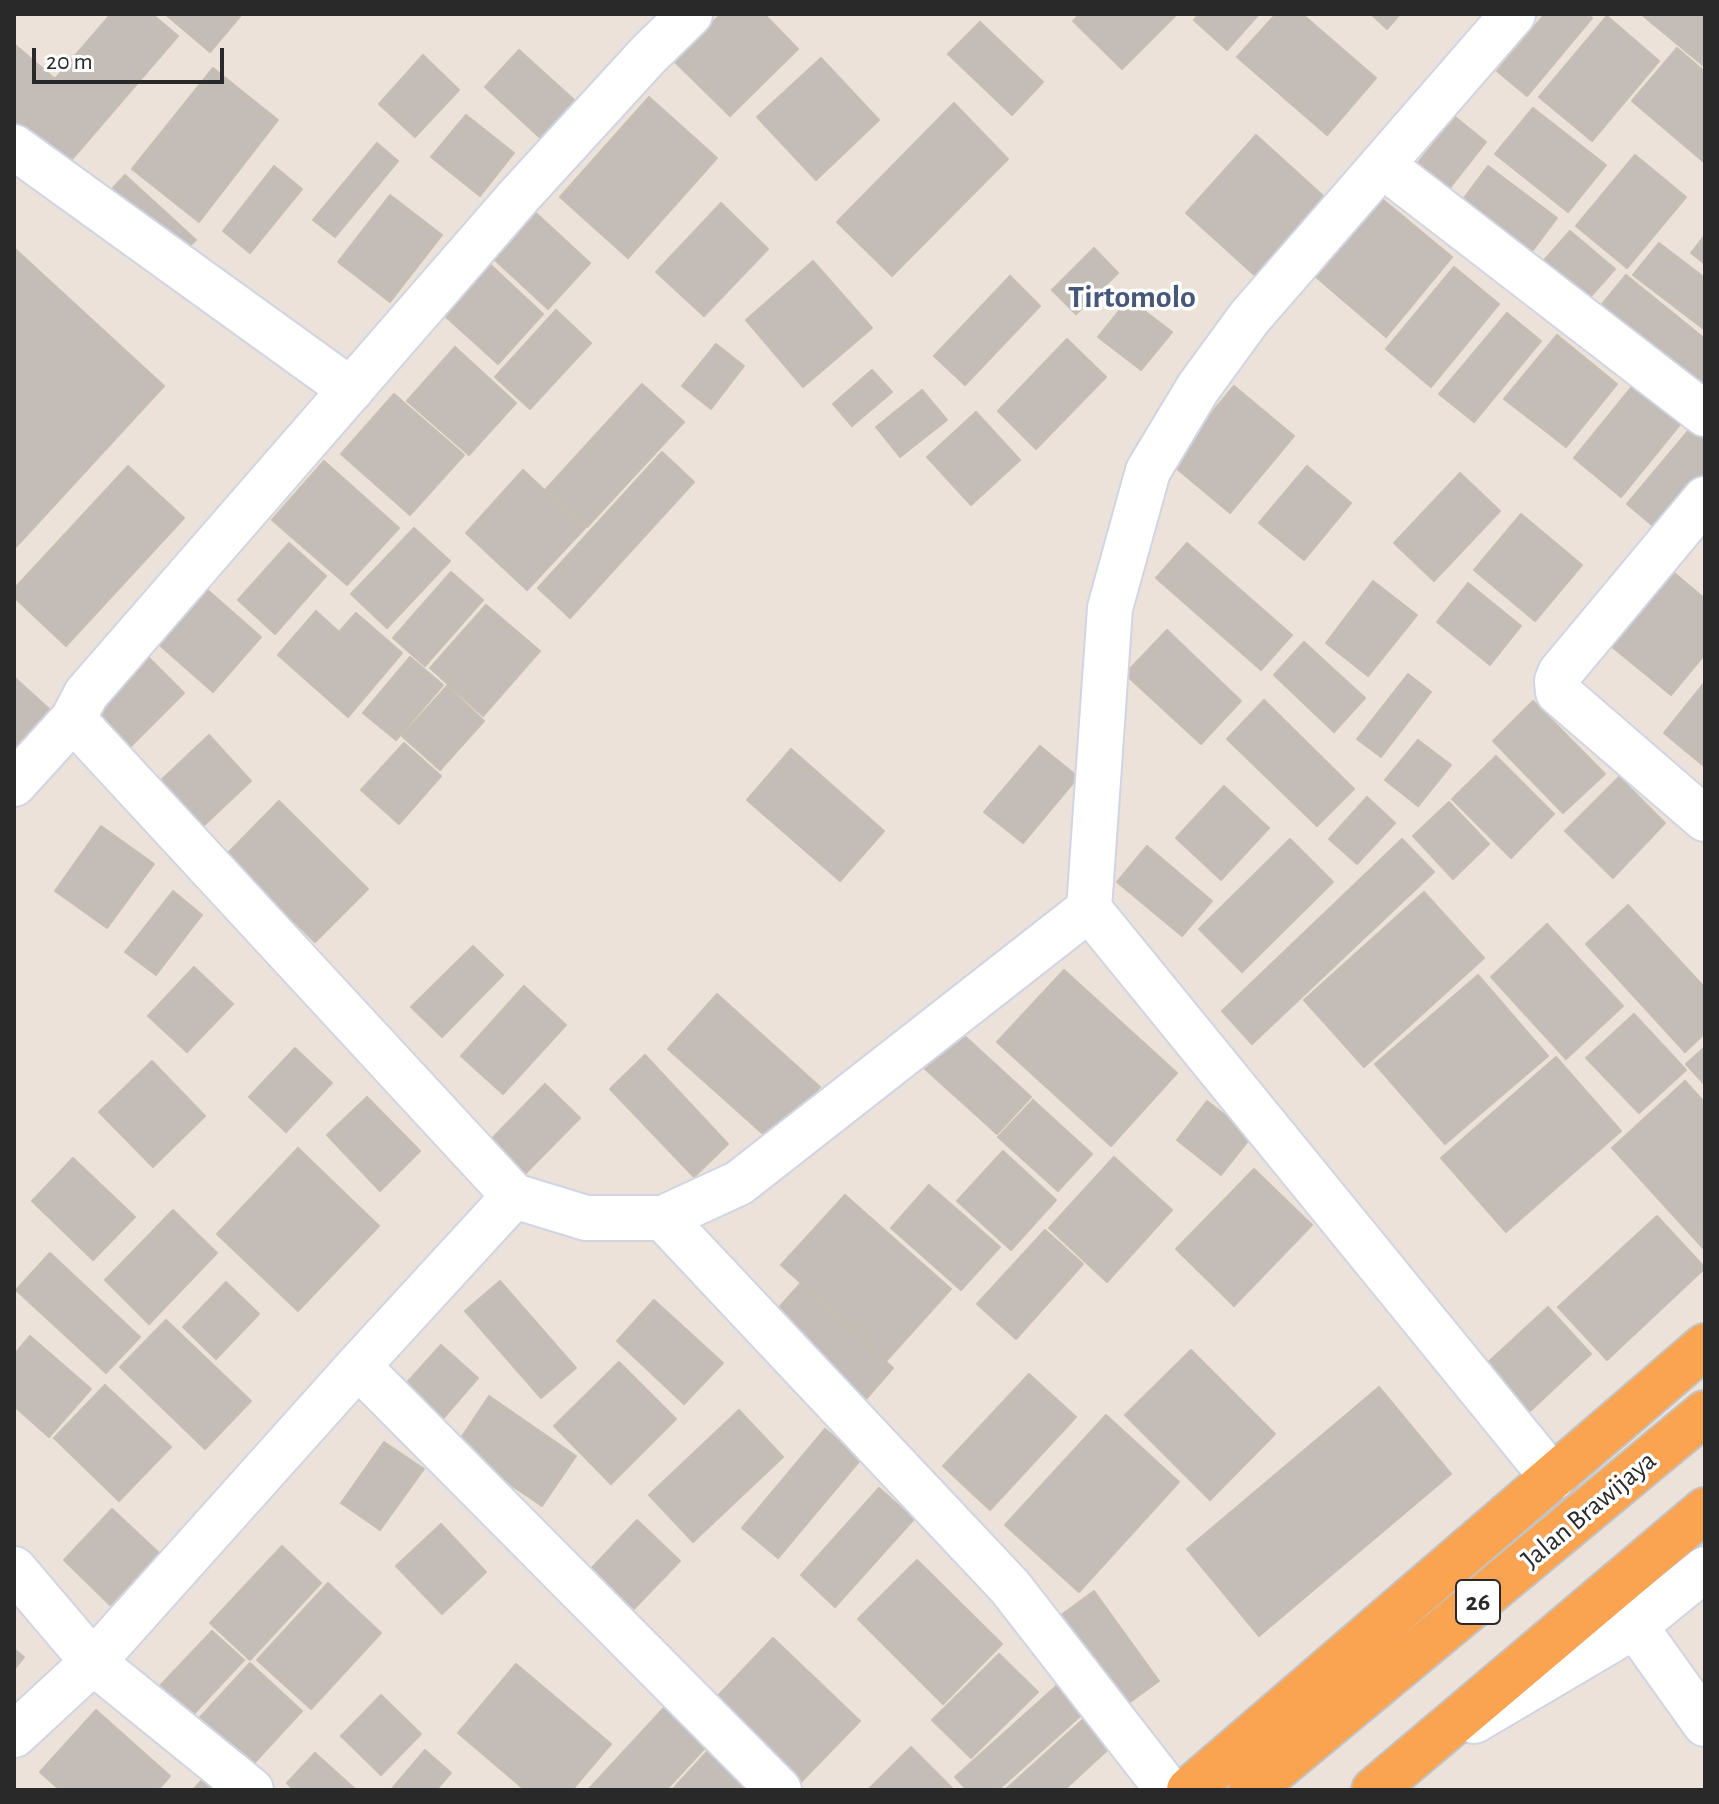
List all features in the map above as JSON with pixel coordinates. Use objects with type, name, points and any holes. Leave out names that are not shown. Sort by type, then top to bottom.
[{"type":"highway","points":[[1189,1790],[1705,1346]]},
{"type":"highway","name":"Jalan Brawijaya","points":[[1251,1790],[1705,1413]]},
{"type":"highway","points":[[1374,1790],[1705,1510]]},
{"type":"street","points":[[14,784],[73,719],[86,694],[519,196],[648,55],[690,14]]},
{"type":"street","points":[[1513,14],[1249,318],[1198,388],[1148,471],[1110,608],[1089,909],[1553,1478]]},
{"type":"street","points":[[14,147],[351,390]]},
{"type":"street","points":[[1382,165],[1705,414]]},
{"type":"street","points":[[1705,499],[1560,673],[1557,681],[1558,692],[1705,819]]},
{"type":"street","points":[[73,719],[514,1196],[586,1218],[663,1218],[739,1183],[1089,909]]},
{"type":"street","points":[[14,1735],[93,1662],[514,1196]]},
{"type":"street","points":[[663,1218],[1010,1587],[1168,1790]]},
{"type":"street","points":[[358,1366],[779,1790]]},
{"type":"street","points":[[14,1569],[93,1662],[251,1790]]},
{"type":"street","points":[[1414,1756],[1635,1626],[1705,1569]]},
{"type":"street","points":[[1635,1626],[1705,1724]]},
{"type":"building","points":[[111,14],[152,14],[178,36],[61,172],[14,132],[14,44],[55,79]]},
{"type":"building","points":[[165,14],[242,14],[210,52]]},
{"type":"building","points":[[721,14],[764,14],[798,49],[730,116],[674,61]]},
{"type":"building","points":[[1080,14],[1177,14],[1122,69],[1073,21]]},
{"type":"building","points":[[1199,14],[1259,14],[1227,50],[1194,20]]},
{"type":"building","points":[[1276,14],[1302,14],[1376,78],[1327,135],[1237,57]]},
{"type":"building","points":[[1371,14],[1400,14],[1387,29]]},
{"type":"building","points":[[1545,14],[1587,14],[1592,18],[1527,96],[1497,71]]},
{"type":"building","points":[[1641,14],[1705,14],[1705,67]]},
{"type":"building","points":[[1607,16],[1659,61],[1592,141],[1539,97]]},
{"type":"building","points":[[980,22],[1043,82],[1012,115],[948,54]]},
{"type":"building","points":[[1677,48],[1705,72],[1705,163],[1632,101]]},
{"type":"building","points":[[519,50],[583,108],[549,146],[485,87]]},
{"type":"building","points":[[423,55],[459,90],[415,137],[379,104]]},
{"type":"building","points":[[821,58],[879,120],[816,180],[757,117]]},
{"type":"building","points":[[213,68],[278,120],[199,222],[132,169]]},
{"type":"building","points":[[649,97],[717,158],[628,258],[560,197]]},
{"type":"building","points":[[954,103],[1008,159],[892,276],[837,222]]},
{"type":"building","points":[[1533,108],[1606,165],[1568,212],[1495,154]]},
{"type":"building","points":[[466,115],[514,153],[480,196],[431,157]]},
{"type":"building","points":[[1455,117],[1486,142],[1449,189],[1418,163]]},
{"type":"building","points":[[1256,135],[1332,204],[1261,281],[1186,213]]},
{"type":"building","points":[[377,143],[398,161],[335,237],[313,220]]},
{"type":"building","points":[[1635,155],[1686,197],[1627,268],[1576,226]]},
{"type":"building","points":[[274,166],[302,189],[250,253],[223,231]]},
{"type":"building","points":[[1488,166],[1557,218],[1530,254],[1461,202]]},
{"type":"building","points":[[125,175],[196,240],[181,254],[111,190]]},
{"type":"building","points":[[390,195],[442,235],[390,302],[338,262]]},
{"type":"building","points":[[1382,199],[1452,257],[1386,337],[1316,277]]},
{"type":"building","points":[[525,203],[590,263],[548,309],[482,248]]},
{"type":"building","points":[[721,203],[768,249],[704,316],[656,272]]},
{"type":"building","points":[[1570,231],[1615,269],[1583,305],[1539,266]]},
{"type":"building","points":[[1705,235],[1705,264],[1691,253]]},
{"type":"building","points":[[1659,243],[1705,278],[1705,330],[1633,275]]},
{"type":"building","points":[[14,248],[164,386],[14,549]]},
{"type":"building","points":[[1094,248],[1118,273],[1076,314],[1052,290]]},
{"type":"building","points":[[480,255],[543,314],[498,364],[434,306]]},
{"type":"building","points":[[813,261],[872,328],[803,387],[746,320]]},
{"type":"building","points":[[1454,267],[1499,304],[1431,387],[1386,349]]},
{"type":"building","points":[[1626,275],[1705,339],[1705,382],[1694,396],[1594,314]]},
{"type":"building","points":[[1010,276],[1040,306],[965,385],[934,356]]},
{"type":"building","points":[[1129,299],[1172,332],[1141,370],[1098,337]]},
{"type":"building","points":[[556,310],[591,343],[530,409],[495,377]]},
{"type":"building","points":[[1507,313],[1541,341],[1474,422],[1439,394]]},
{"type":"building","points":[[1557,335],[1617,384],[1566,447],[1504,399]]},
{"type":"building","points":[[1067,339],[1106,377],[1036,449],[998,411]]},
{"type":"building","points":[[716,344],[744,366],[711,409],[682,386]]},
{"type":"building","points":[[455,347],[516,403],[469,455],[407,401]]},
{"type":"building","points":[[872,370],[892,392],[852,426],[833,404]]},
{"type":"building","points":[[1635,383],[1682,422],[1621,497],[1574,458]]},
{"type":"building","points":[[642,384],[684,422],[587,527],[546,489]]},
{"type":"building","points":[[1234,386],[1294,436],[1230,513],[1170,463]]},
{"type":"building","points":[[922,390],[947,420],[900,457],[876,427]]},
{"type":"building","points":[[394,394],[464,455],[410,515],[341,454]]},
{"type":"building","points":[[976,412],[1020,460],[971,505],[927,457]]},
{"type":"building","points":[[1694,424],[1705,433],[1705,490],[1666,537],[1627,504]]},
{"type":"building","points":[[662,452],[694,482],[570,618],[538,588]]},
{"type":"building","points":[[324,461],[399,528],[347,585],[272,520]]},
{"type":"building","points":[[128,466],[184,518],[66,646],[14,597],[14,589]]},
{"type":"building","points":[[1307,466],[1351,503],[1304,560],[1259,523]]},
{"type":"building","points":[[523,470],[585,528],[527,590],[466,533]]},
{"type":"building","points":[[1460,473],[1500,511],[1434,581],[1394,543]]},
{"type":"building","points":[[1521,514],[1582,565],[1535,621],[1474,570]]},
{"type":"building","points":[[414,528],[450,561],[387,628],[351,594]]},
{"type":"building","points":[[289,543],[326,576],[275,634],[238,600]]},
{"type":"building","points":[[1187,543],[1292,635],[1261,670],[1156,578]]},
{"type":"building","points":[[451,572],[483,600],[425,666],[393,638]]},
{"type":"building","points":[[1673,572],[1705,599],[1705,654],[1671,695],[1611,646]]},
{"type":"building","points":[[196,580],[261,637],[213,692],[147,634]]},
{"type":"building","points":[[1373,581],[1417,615],[1368,676],[1326,643]]},
{"type":"building","points":[[1468,583],[1521,626],[1490,665],[1437,622]]},
{"type":"building","points":[[486,605],[540,651],[483,716],[430,668]]},
{"type":"building","points":[[316,611],[339,632],[356,613],[402,653],[348,717],[278,655]]},
{"type":"building","points":[[1167,630],[1241,701],[1201,744],[1125,674]]},
{"type":"building","points":[[1304,642],[1365,698],[1334,732],[1274,675]]},
{"type":"building","points":[[144,653],[184,693],[129,748],[89,708]]},
{"type":"building","points":[[410,657],[443,685],[396,740],[363,713]]},
{"type":"building","points":[[1408,674],[1431,692],[1381,757],[1357,739]]},
{"type":"building","points":[[14,677],[49,709],[14,748]]},
{"type":"building","points":[[1705,682],[1705,767],[1664,733]]},
{"type":"building","points":[[447,686],[484,721],[440,770],[402,736]]},
{"type":"building","points":[[1264,700],[1354,789],[1317,826],[1227,739]]},
{"type":"building","points":[[1533,701],[1605,774],[1563,813],[1493,741]]},
{"type":"building","points":[[209,735],[251,781],[199,830],[156,785]]},
{"type":"building","points":[[1418,740],[1451,765],[1418,806],[1385,780]]},
{"type":"building","points":[[404,743],[441,776],[399,824],[361,790]]},
{"type":"building","points":[[1040,746],[1078,777],[1023,843],[984,812]]},
{"type":"building","points":[[791,749],[884,831],[840,881],[747,800]]},
{"type":"building","points":[[1496,756],[1554,814],[1511,858],[1452,799]]},
{"type":"building","points":[[1619,777],[1665,823],[1613,878],[1565,831]]},
{"type":"building","points":[[1224,786],[1269,828],[1221,880],[1176,838]]},
{"type":"building","points":[[1367,797],[1395,823],[1357,864],[1329,839]]},
{"type":"building","points":[[279,801],[368,889],[315,942],[226,855]]},
{"type":"building","points":[[1449,802],[1489,844],[1453,879],[1413,836]]},
{"type":"building","points":[[101,826],[154,864],[107,928],[55,891]]},
{"type":"building","points":[[1290,839],[1333,882],[1242,972],[1199,929]]},
{"type":"building","points":[[1402,839],[1434,872],[1252,1044],[1222,1011]]},
{"type":"building","points":[[1147,846],[1212,901],[1182,936],[1117,882]]},
{"type":"building","points":[[173,891],[202,915],[156,975],[125,952]]},
{"type":"building","points":[[1424,892],[1484,958],[1364,1067],[1304,1000]]},
{"type":"building","points":[[1628,905],[1705,988],[1705,1033],[1685,1052],[1586,944]]},
{"type":"building","points":[[1547,924],[1623,1006],[1566,1059],[1491,977]]},
{"type":"building","points":[[473,946],[503,975],[442,1037],[411,1007]]},
{"type":"building","points":[[194,967],[233,1004],[187,1052],[148,1016]]},
{"type":"building","points":[[1064,970],[1177,1073],[1111,1146],[997,1042]]},
{"type":"building","points":[[1478,975],[1548,1056],[1445,1144],[1375,1064]]},
{"type":"building","points":[[524,986],[566,1025],[503,1094],[461,1056]]},
{"type":"building","points":[[717,994],[820,1087],[771,1141],[668,1049]]},
{"type":"building","points":[[1634,1014],[1686,1070],[1639,1113],[1586,1058]]},
{"type":"building","points":[[957,1029],[1031,1097],[997,1134],[924,1068]]},
{"type":"building","points":[[1705,1047],[1705,1085],[1686,1064]]},
{"type":"building","points":[[295,1048],[332,1083],[286,1132],[249,1097]]},
{"type":"building","points":[[645,1055],[728,1144],[694,1177],[610,1089]]},
{"type":"building","points":[[1556,1057],[1621,1131],[1506,1232],[1441,1158]]},
{"type":"building","points":[[152,1061],[205,1116],[153,1167],[99,1112]]},
{"type":"building","points":[[1685,1081],[1705,1103],[1703,1248],[1612,1148]]},
{"type":"building","points":[[545,1084],[580,1118],[514,1185],[480,1151]]},
{"type":"building","points":[[367,1097],[420,1151],[380,1191],[327,1135]]},
{"type":"building","points":[[1033,1100],[1092,1154],[1058,1191],[998,1137]]},
{"type":"building","points":[[1207,1101],[1252,1136],[1221,1175],[1177,1140]]},
{"type":"building","points":[[298,1148],[379,1226],[298,1311],[217,1234]]},
{"type":"building","points":[[1003,1151],[1056,1200],[1011,1250],[957,1201]]},
{"type":"building","points":[[1114,1157],[1172,1210],[1107,1282],[1049,1228]]},
{"type":"building","points":[[73,1158],[135,1217],[93,1260],[32,1201]]},
{"type":"building","points":[[1254,1169],[1312,1225],[1234,1306],[1176,1249]]},
{"type":"building","points":[[929,1185],[1000,1247],[961,1290],[891,1228]]},
{"type":"building","points":[[845,1195],[951,1289],[887,1360],[781,1265]]},
{"type":"building","points":[[173,1210],[217,1253],[149,1324],[105,1280]]},
{"type":"building","points":[[1657,1216],[1705,1268],[1607,1360],[1558,1307]]},
{"type":"building","points":[[1045,1230],[1083,1264],[1016,1339],[977,1304]]},
{"type":"building","points":[[50,1253],[140,1337],[106,1373],[16,1290]]},
{"type":"building","points":[[500,1281],[576,1368],[541,1398],[465,1311]]},
{"type":"building","points":[[226,1282],[259,1314],[216,1359],[183,1327]]},
{"type":"building","points":[[800,1284],[893,1368],[860,1406],[766,1322]]},
{"type":"building","points":[[654,1300],[723,1363],[684,1404],[617,1341]]},
{"type":"building","points":[[1548,1307],[1591,1354],[1528,1413],[1484,1366]]},
{"type":"building","points":[[166,1320],[251,1401],[205,1449],[120,1367]]},
{"type":"building","points":[[30,1336],[91,1389],[49,1437],[14,1406],[14,1355]]},
{"type":"building","points":[[441,1345],[478,1378],[440,1422],[402,1388]]},
{"type":"building","points":[[1191,1350],[1275,1434],[1210,1500],[1125,1415]]},
{"type":"building","points":[[619,1362],[676,1419],[611,1484],[554,1426]]},
{"type":"building","points":[[1029,1374],[1076,1417],[990,1510],[943,1466]]},
{"type":"building","points":[[105,1385],[171,1447],[119,1501],[54,1438]]},
{"type":"building","points":[[1379,1387],[1451,1474],[1259,1636],[1187,1549]]},
{"type":"building","points":[[489,1396],[576,1456],[542,1506],[455,1447]]},
{"type":"building","points":[[739,1410],[783,1457],[693,1542],[649,1495]]},
{"type":"building","points":[[1106,1415],[1179,1482],[1079,1592],[1005,1525]]},
{"type":"building","points":[[825,1429],[861,1459],[778,1558],[742,1528]]},
{"type":"building","points":[[384,1442],[424,1469],[380,1530],[341,1503]]},
{"type":"building","points":[[879,1488],[914,1519],[835,1607],[801,1575]]},
{"type":"building","points":[[112,1509],[159,1553],[110,1605],[64,1560]]},
{"type":"building","points":[[637,1520],[680,1561],[630,1613],[588,1572]]},
{"type":"building","points":[[441,1524],[486,1572],[442,1614],[396,1566]]},
{"type":"building","points":[[282,1546],[321,1583],[250,1660],[210,1623]]},
{"type":"building","points":[[917,1560],[1002,1644],[943,1704],[858,1619]]},
{"type":"building","points":[[328,1583],[381,1633],[311,1709],[257,1660]]},
{"type":"building","points":[[1094,1591],[1159,1681],[1119,1710],[1053,1621]]},
{"type":"building","points":[[212,1631],[244,1660],[188,1720],[156,1690]]},
{"type":"building","points":[[773,1638],[860,1721],[800,1783],[713,1701]]},
{"type":"building","points":[[14,1649],[24,1657],[14,1670]]},
{"type":"building","points":[[999,1654],[1038,1692],[971,1758],[932,1720]]},
{"type":"building","points":[[250,1663],[302,1711],[244,1774],[192,1726]]},
{"type":"building","points":[[516,1664],[611,1744],[572,1790],[525,1790],[458,1733]]},
{"type":"building","points":[[1063,1680],[1089,1708],[998,1790],[967,1790],[955,1777]]},
{"type":"building","points":[[381,1695],[421,1734],[381,1775],[341,1736]]},
{"type":"building","points":[[673,1698],[716,1736],[666,1790],[588,1790]]},
{"type":"building","points":[[96,1710],[170,1776],[158,1790],[60,1790],[40,1772]]},
{"type":"building","points":[[1089,1714],[1115,1743],[1064,1790],[1005,1790]]},
{"type":"building","points":[[716,1742],[769,1790],[672,1790]]},
{"type":"building","points":[[911,1747],[954,1790],[868,1790]]},
{"type":"building","points":[[425,1750],[451,1773],[436,1790],[391,1790]]},
{"type":"building","points":[[315,1753],[356,1790],[294,1790],[287,1783]]},
{"type":"building","points":[[212,1769],[237,1790],[193,1790]]},
{"type":"district","name":"Tirtomolo","points":[[1132,297]]}]
